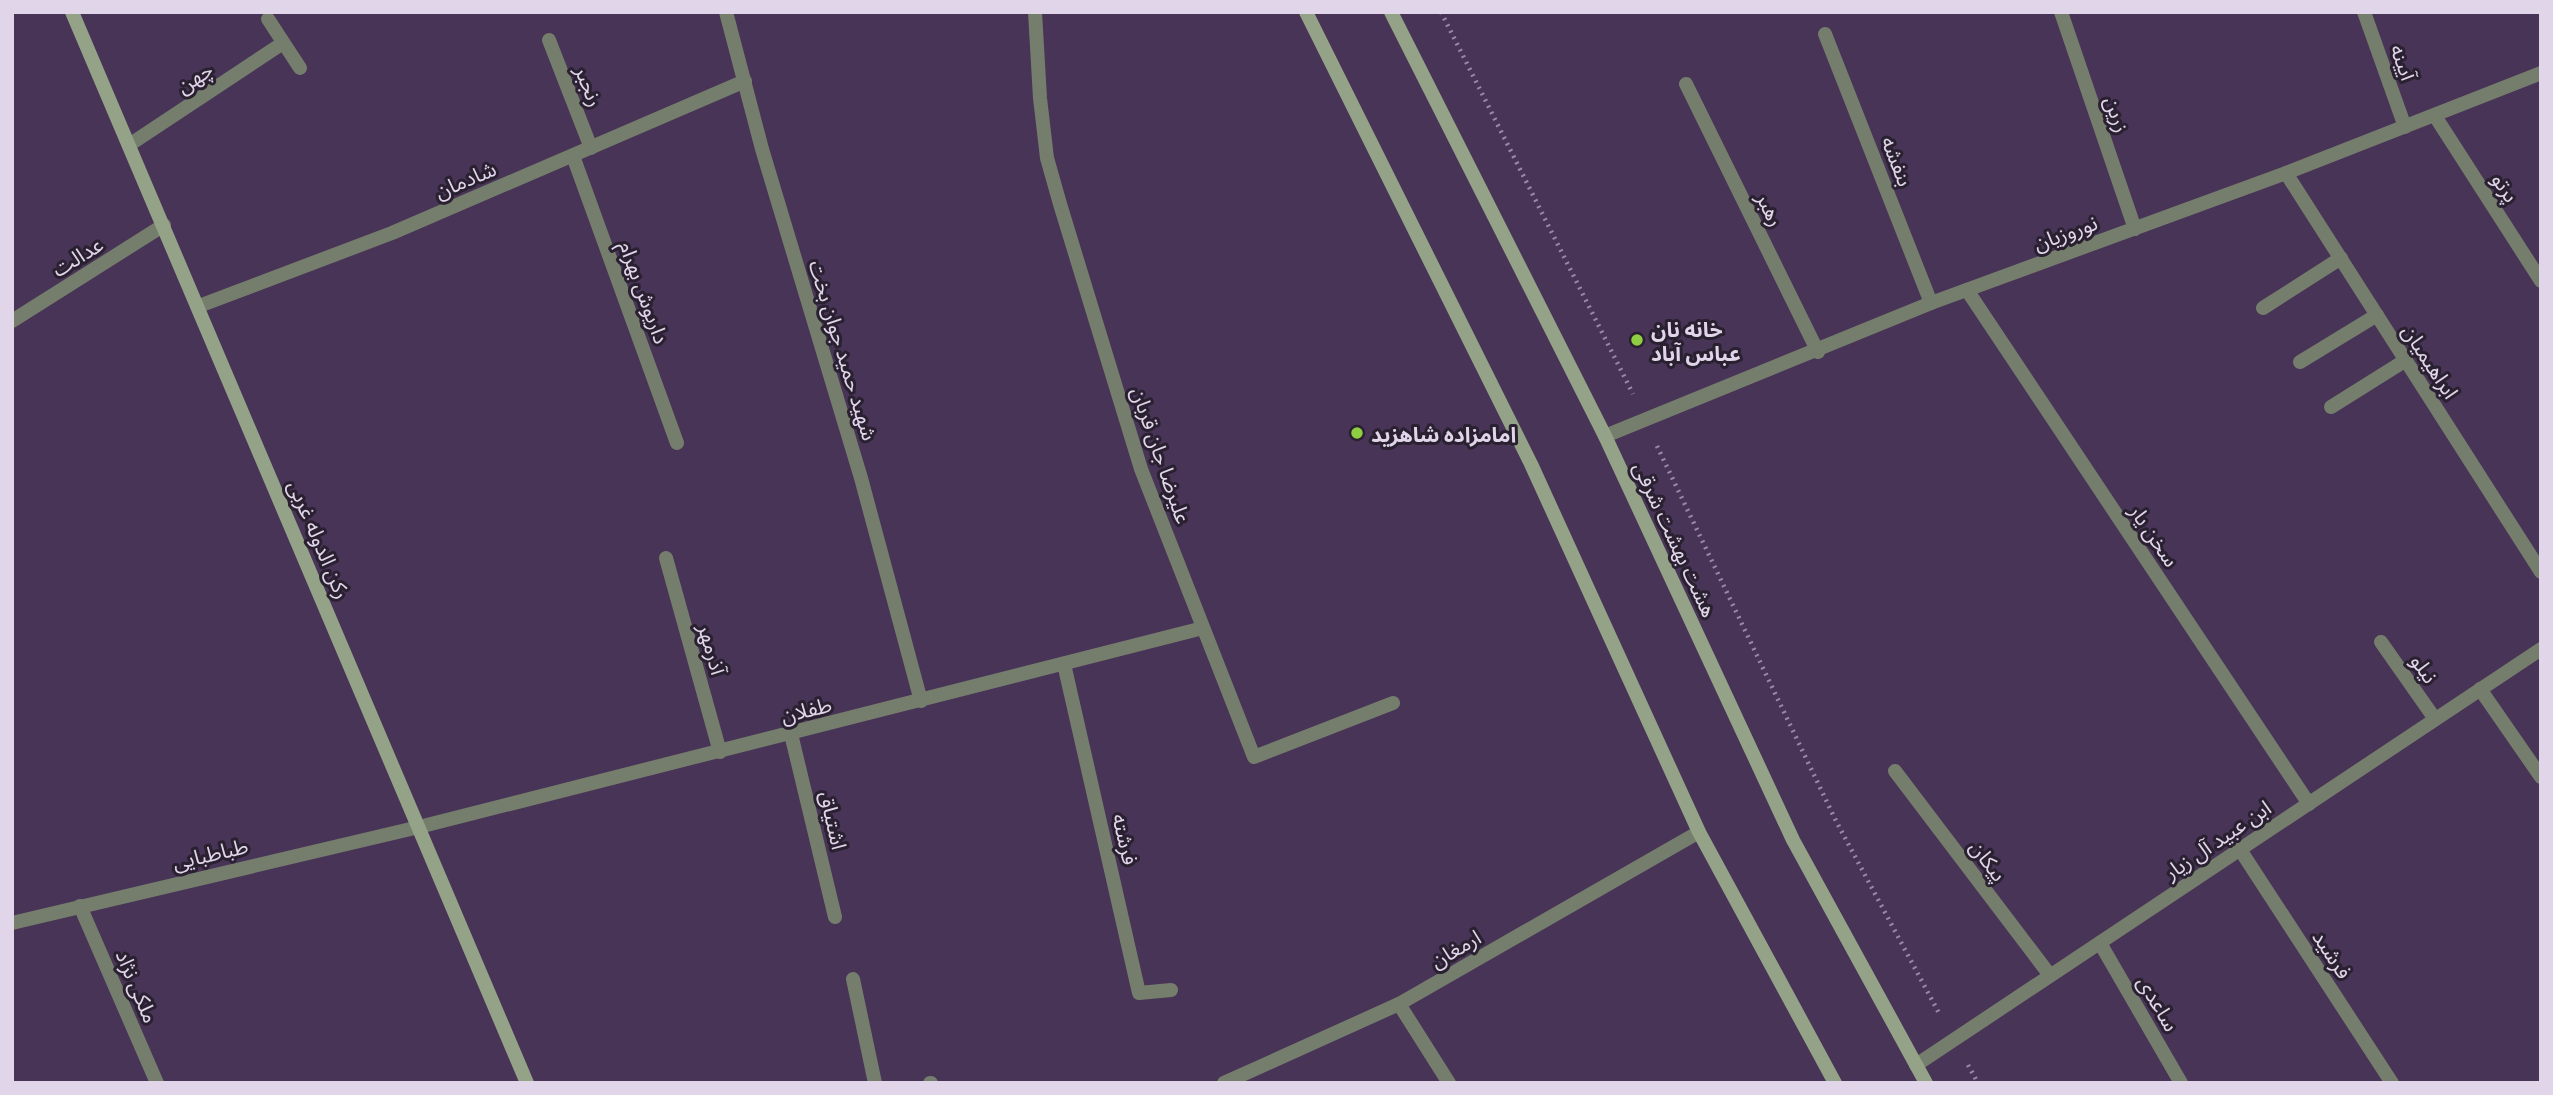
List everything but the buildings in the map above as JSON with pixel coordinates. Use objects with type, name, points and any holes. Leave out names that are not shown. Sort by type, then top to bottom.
[{"type":"main road","name":"رکن الدوله غربی","points":[[72,12],[527,1083]]},
{"type":"main road","points":[[1306,12],[1531,464],[1699,832],[1836,1083]]},
{"type":"main road","name":"هشت بهشت شرقی","points":[[1391,12],[1605,436],[1793,839],[1926,1083]]},
{"type":"street","name":"شهید حمید جوان بخت","points":[[726,12],[921,701]]},
{"type":"street","name":"علیرضا جان قربان","points":[[1035,12],[1047,158],[1141,469],[1254,757],[1393,703]]},
{"type":"street","name":"زرین","points":[[2061,12],[2135,229]]},
{"type":"street","name":"آیینه","points":[[2364,12],[2405,127]]},
{"type":"street","points":[[268,19],[300,68]]},
{"type":"street","name":"بنفشه","points":[[1825,34],[1931,303]]},
{"type":"street","name":"رنجبر","points":[[549,40],[591,148]]},
{"type":"street","name":"چهن","points":[[129,145],[283,43]]},
{"type":"street","name":"نوروزیان","points":[[1605,436],[1818,352],[1931,303],[2286,173],[2541,74]]},
{"type":"street","name":"شادمان","points":[[199,306],[392,233],[745,81]]},
{"type":"street","name":"رهبر","points":[[1686,84],[1818,352]]},
{"type":"street","name":"پرتو","points":[[2435,116],[2541,281]]},
{"type":"street","name":"داریوش بهرام","points":[[572,156],[677,443]]},
{"type":"street","name":"ابراهیمیان","points":[[2286,173],[2541,572]]},
{"type":"street","name":"عدالت","points":[[12,321],[164,225]]},
{"type":"street","points":[[2263,308],[2341,258]]},
{"type":"street","name":"سخن یار","points":[[1966,290],[2309,804]]},
{"type":"street","points":[[2300,362],[2377,315]]},
{"type":"street","points":[[2331,407],[2406,360]]},
{"type":"street","name":"آذرمهر","points":[[666,558],[719,752]]},
{"type":"street","name":"طفلان","points":[[419,827],[1203,628]]},
{"type":"street","name":"نیلو","points":[[2381,642],[2435,719]]},
{"type":"street","name":"ابن عبید آل زیار","points":[[1916,1065],[2541,649]]},
{"type":"street","name":"فرشته","points":[[1064,664],[1139,993],[1171,990]]},
{"type":"street","points":[[2480,689],[2541,777]]},
{"type":"street","name":"اشتیاق","points":[[792,734],[835,917]]},
{"type":"street","name":"پیکان","points":[[1895,771],[2049,974]]},
{"type":"street","name":"طباطبایی","points":[[12,923],[419,827]]},
{"type":"street","name":"ارمغان","points":[[1224,1083],[1399,1004],[1699,832]]},
{"type":"street","name":"فرشید","points":[[2239,848],[2392,1083]]},
{"type":"street","name":"ملکی نژاد","points":[[80,906],[157,1083]]},
{"type":"street","name":"ساعدی","points":[[2100,943],[2181,1083]]},
{"type":"street","points":[[853,979],[875,1083]]},
{"type":"street","points":[[1399,1004],[1449,1083]]},
{"type":"path","points":[[1441,12],[1613,349],[1836,821],[1978,1083]]},
{"type":"place","name":"خانه نان عباس آباد","points":[[1637,340]]},
{"type":"place","name":"امامزاده شاهزید","points":[[1357,433]]}]
